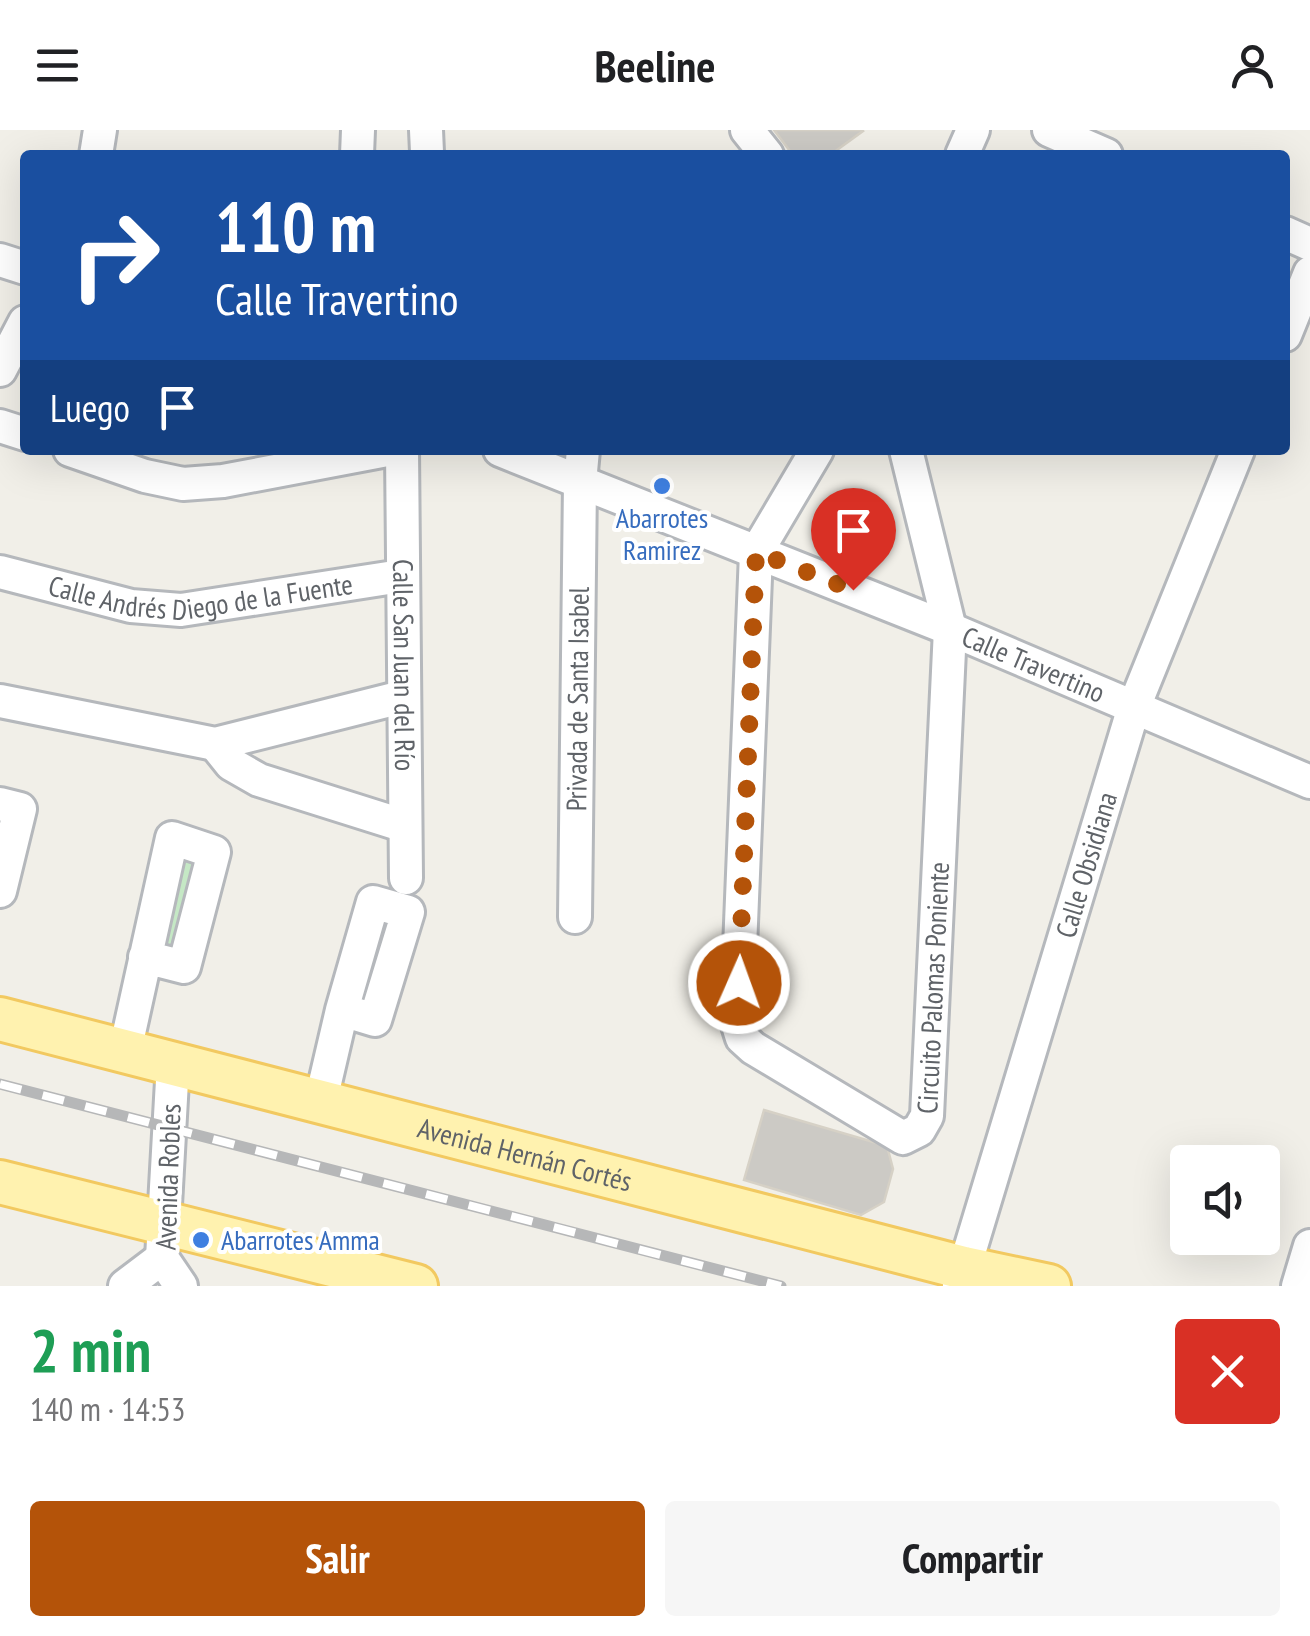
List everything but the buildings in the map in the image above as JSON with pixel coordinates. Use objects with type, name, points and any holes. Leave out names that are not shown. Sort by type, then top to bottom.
[{"type":"main road","name":"Avenida Hernán Cortés","points":[[0,1019],[321,1100],[962,1277],[1049,1286]]},
{"type":"main road","points":[[0,1182],[162,1240],[416,1286]]},
{"type":"street","points":[[747,130],[763,150]]},
{"type":"street","points":[[1049,130],[1095,150]]},
{"type":"street","points":[[1290,322],[1310,273]]},
{"type":"street","points":[[0,370],[20,332]]},
{"type":"street","points":[[84,455],[145,476],[183,484],[223,481],[360,455]]},
{"type":"street","name":"Calle San Juan del Río","points":[[402,455],[406,878]]},
{"type":"street","name":"Calle Travertino","points":[[526,455],[582,466],[756,552],[950,628],[1310,782]]},
{"type":"street","points":[[756,552],[815,455]]},
{"type":"street","points":[[907,455],[950,628]]},
{"type":"street","name":"Calle Obsidiana","points":[[962,1277],[1134,707],[1236,455]]},
{"type":"street","name":"Privada de Santa Isabel","points":[[575,917],[582,466]]},
{"type":"street","name":"Circuito Palomas Poniente","points":[[756,552],[737,1022],[742,1038],[754,1048],[904,1138],[919,1130],[927,1116],[950,628]]},
{"type":"street","name":"Calle Andrés Diego de la Fuente","points":[[0,572],[131,606],[182,610],[401,576]]},
{"type":"street","points":[[0,702],[214,744],[402,698]]},
{"type":"street","points":[[214,744],[231,764],[258,780],[406,826]]},
{"type":"street","points":[[0,804],[20,809],[0,891]]},
{"type":"street","points":[[126,1051],[145,957]]},
{"type":"street","points":[[321,1100],[342,1010]]},
{"type":"street","name":"Avenida Robles","points":[[173,1063],[162,1240],[181,1286]]},
{"type":"street","points":[[125,1286],[162,1240]]},
{"type":"street","points":[[1298,1286],[1310,1246]]},
{"type":"green space","points":[[173,841],[211,854],[183,964],[149,955]]},
{"type":"railway","points":[[0,1084],[781,1286]]},
{"type":"place","name":"Abarrotes Ramirez","points":[[662,486]]},
{"type":"place","name":"Abarrotes Amma","points":[[201,1240]]},
{"type":"route","points":[[739,983],[756,552],[853,590]]}]
